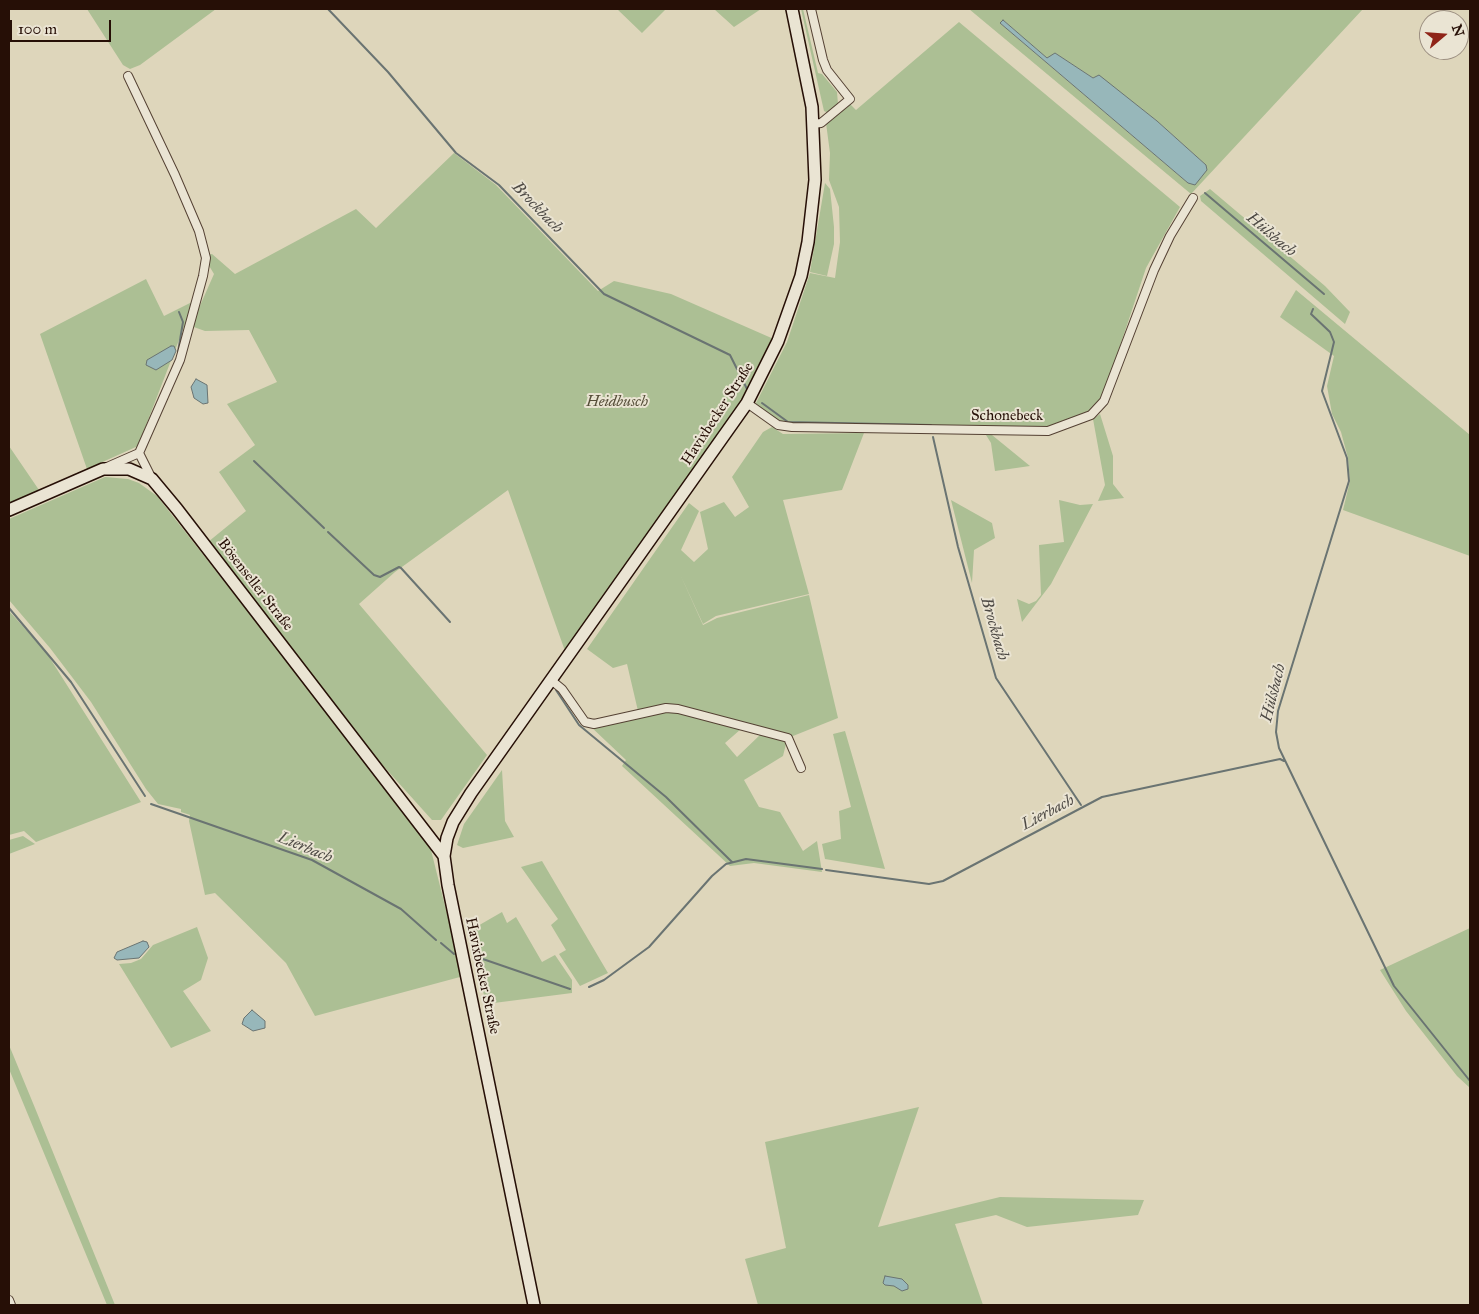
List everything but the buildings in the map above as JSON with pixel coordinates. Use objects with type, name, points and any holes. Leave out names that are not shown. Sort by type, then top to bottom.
[{"type":"main road","name":"Havixbecker Straße","points":[[534,1305],[448,885],[444,856],[449,830],[471,793],[747,403],[778,342],[800,276],[813,206],[815,165],[814,124],[809,87],[792,9]]},
{"type":"main road","name":"Bösenseller Straße","points":[[9,510],[103,469],[129,469],[152,479],[444,856]]},
{"type":"main road","points":[[427,833],[449,830]]},
{"type":"street","points":[[811,9],[823,60],[828,70],[850,98],[821,123],[814,124]]},
{"type":"street","points":[[103,469],[139,454],[180,360],[203,276],[206,258],[199,231],[175,175],[128,76]]},
{"type":"street","name":"Schonebeck","points":[[747,403],[778,425],[792,427],[1048,431],[1091,415],[1104,401],[1154,270],[1170,236],[1193,198]]},
{"type":"street","points":[[139,454],[152,479]]},
{"type":"street","points":[[551,680],[562,688],[585,722],[594,724],[666,708],[678,708],[788,738],[801,768]]},
{"type":"street","points":[[9,1300],[11,1305]]},
{"type":"green space","points":[[87,9],[216,9],[140,65],[130,69],[123,65]]},
{"type":"green space","points":[[617,9],[666,9],[642,33]]},
{"type":"green space","points":[[714,9],[761,9],[734,27]]},
{"type":"green space","points":[[801,9],[803,9],[818,73],[822,74],[837,92],[838,104],[828,113],[824,111]]},
{"type":"green space","points":[[969,9],[1363,9],[1191,194]],"holes":[[[1003,20],[1048,59],[1055,53],[1093,78],[1099,76],[1157,121],[1206,165],[1188,183],[1000,23]]]},
{"type":"green space","points":[[959,22],[1180,207],[1146,268],[1102,400],[1095,409],[1053,427],[779,423],[755,405],[787,342],[810,273],[835,278],[840,242],[839,207],[829,180],[830,153],[826,123],[849,103],[856,110]]},
{"type":"green space","name":"Heidbusch","points":[[454,153],[496,185],[598,291],[614,281],[671,294],[776,340],[744,402],[565,651],[508,490],[395,572],[359,604],[487,755],[441,820],[432,820],[369,750],[208,542],[246,511],[219,472],[255,445],[227,404],[277,382],[249,330],[205,331],[191,326],[214,274],[208,264],[207,255],[212,254],[235,274],[356,209],[376,228]]},
{"type":"green space","points":[[825,183],[830,189],[834,227],[834,244],[827,276],[810,272]]},
{"type":"green space","points":[[1210,189],[1325,286],[1350,312],[1345,324],[1201,201],[1200,196]]},
{"type":"green space","points":[[146,279],[164,316],[194,301],[138,446],[87,469],[40,334]]},
{"type":"green space","points":[[1296,290],[1470,435],[1470,556],[1343,510],[1350,481],[1348,458],[1341,432],[1332,414],[1327,386],[1334,356],[1280,317]]},
{"type":"green space","points":[[1100,414],[1113,456],[1113,484],[1124,498],[1098,501],[1105,485],[1093,419]]},
{"type":"green space","points":[[772,427],[783,434],[864,433],[842,490],[783,500],[809,594],[716,616],[703,624],[680,574],[703,625],[717,618],[809,595],[838,718],[788,738],[678,705],[638,711],[627,664],[613,668],[587,649],[689,503],[699,511],[681,550],[694,562],[708,549],[700,512],[724,502],[735,517],[749,507],[732,477],[763,432]]},
{"type":"green space","points":[[986,435],[992,435],[1030,466],[995,471],[991,443]]},
{"type":"green space","points":[[9,446],[39,490],[9,503]]},
{"type":"green space","points":[[105,477],[128,479],[139,483],[157,496],[429,842],[461,970],[460,977],[315,1016],[286,963],[215,893],[205,895],[189,821],[190,815],[181,812],[181,809],[158,804],[146,789],[91,702],[50,648],[9,600],[9,519]]},
{"type":"green space","points":[[951,500],[992,523],[995,538],[974,550],[972,583]]},
{"type":"green space","points":[[1059,500],[1080,505],[1093,504],[1051,584],[1022,622],[1017,599],[1029,604],[1036,601],[1041,595],[1039,545],[1064,542]]},
{"type":"green space","points":[[9,611],[46,652],[141,802],[36,842],[24,831],[9,835]]},
{"type":"green space","points":[[666,712],[678,712],[741,729],[725,743],[737,757],[761,734],[787,740],[783,756],[744,780],[759,807],[780,812],[803,851],[817,841],[822,872],[754,863],[730,866],[622,766],[626,760],[589,725],[594,726]]},
{"type":"green space","points":[[845,731],[885,869],[825,859],[822,844],[841,839],[839,811],[851,807],[833,734]]},
{"type":"green space","points":[[502,770],[505,821],[514,837],[463,848],[457,845],[464,824]]},
{"type":"green space","points":[[23,836],[35,844],[9,854],[9,840]]},
{"type":"green space","points":[[542,861],[608,973],[580,986],[559,954],[566,950],[551,925],[558,919],[521,867]]},
{"type":"green space","points":[[502,912],[507,923],[516,917],[542,962],[555,955],[572,980],[572,993],[486,1004],[469,931]]},
{"type":"green space","points":[[197,927],[208,958],[201,980],[183,991],[211,1031],[171,1048],[119,964],[131,963],[141,959],[153,945]]},
{"type":"green space","points":[[1470,928],[1470,1088],[1457,1076],[1406,1011],[1380,970]]},
{"type":"green space","points":[[9,1045],[115,1305],[107,1305],[9,1069]]},
{"type":"green space","points":[[919,1107],[878,1227],[1000,1197],[1144,1200],[1138,1215],[1027,1227],[996,1215],[955,1224],[983,1305],[758,1305],[745,1259],[786,1248],[765,1142]]},
{"type":"water","points":[[1003,20],[1047,58],[1055,53],[1093,78],[1099,75],[1157,121],[1206,165],[1207,170],[1195,185],[1188,183],[1000,23]]},
{"type":"water","points":[[174,346],[176,351],[172,360],[156,370],[146,365],[147,360]]},
{"type":"water","points":[[196,379],[207,385],[208,403],[203,404],[194,398],[191,387]]},
{"type":"water","points":[[143,941],[147,942],[149,947],[139,958],[117,960],[114,958],[117,952]]},
{"type":"water","points":[[252,1010],[265,1021],[265,1028],[253,1031],[242,1024],[244,1018]]},
{"type":"water","points":[[885,1276],[902,1279],[908,1285],[908,1289],[902,1291],[894,1286],[885,1285],[883,1283]]},
{"type":"waterway","name":"Brockbach","points":[[328,9],[388,72],[456,153],[499,185],[604,294],[730,355],[748,391]]},
{"type":"waterway","name":"Hülsbach","points":[[1205,193],[1324,294]]},
{"type":"waterway","name":"Hülsbach","points":[[1313,309],[1311,314],[1330,332],[1334,342],[1322,391],[1347,458],[1349,481],[1278,711],[1276,732],[1279,748],[1394,986],[1470,1081]]},
{"type":"waterway","points":[[178,352],[183,322],[179,312]]},
{"type":"waterway","name":"Brockbach","points":[[762,403],[788,422],[931,425]]},
{"type":"waterway","name":"Brockbach","points":[[933,437],[958,547],[996,678],[1081,805]]},
{"type":"waterway","points":[[254,461],[324,528]]},
{"type":"waterway","points":[[328,532],[374,575],[380,577],[399,567],[401,568],[450,622]]},
{"type":"waterway","name":"Lierbach","points":[[9,608],[71,682],[145,796]]},
{"type":"waterway","points":[[556,690],[579,725],[666,797],[732,862]]},
{"type":"waterway","name":"Lierbach","points":[[826,870],[929,884],[943,881],[1102,797],[1280,759],[1284,761]]},
{"type":"waterway","name":"Lierbach","points":[[151,804],[312,860],[401,909],[436,940]]},
{"type":"waterway","name":"Lierbach","points":[[589,987],[604,980],[649,947],[712,876],[726,864],[746,859],[822,869]]},
{"type":"waterway","name":"Lierbach","points":[[441,943],[454,954]]},
{"type":"waterway","name":"Lierbach","points":[[477,957],[570,989]]}]
